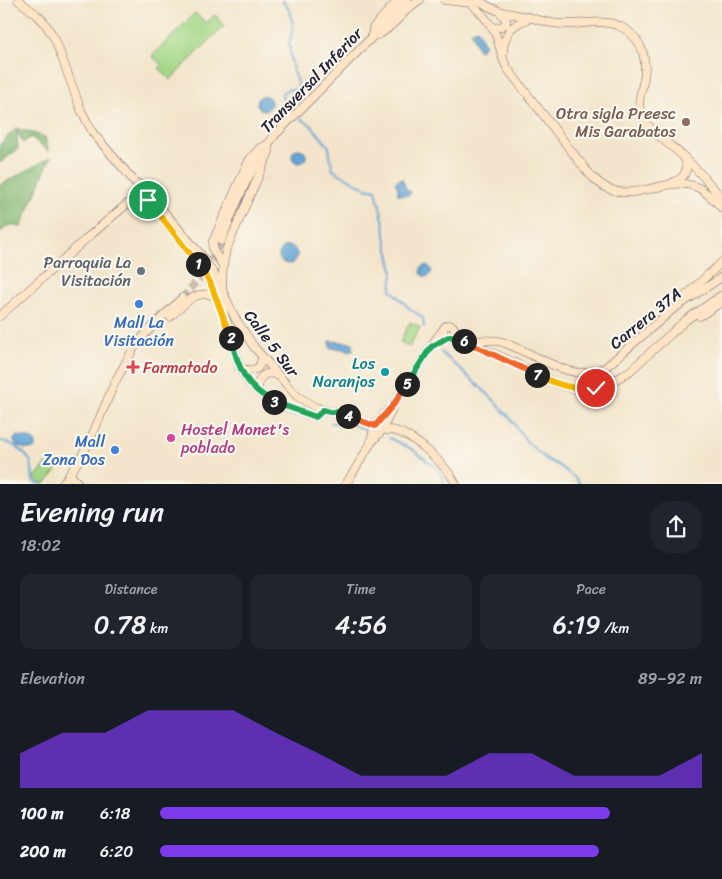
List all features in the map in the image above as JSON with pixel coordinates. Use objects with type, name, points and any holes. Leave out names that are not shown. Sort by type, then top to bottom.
[{"type":"main road","name":"Calle 5 Sur","points":[[18,0],[36,14],[50,30],[81,110],[93,133],[202,256],[217,279],[242,330],[262,357],[297,396],[323,410],[336,412],[402,434],[414,440],[441,463],[456,484]]},
{"type":"main road","points":[[371,37],[374,28],[398,0]]},
{"type":"main road","name":"Transversal Inferior","points":[[221,241],[255,164],[268,144],[407,0]]},
{"type":"main road","points":[[371,37],[380,35],[391,27],[412,5],[420,0]]},
{"type":"main road","points":[[444,0],[473,1],[499,11],[554,24],[604,22],[624,28],[639,42],[644,52],[645,74],[639,104],[643,119],[684,157],[722,198]]},
{"type":"main road","points":[[473,1],[496,34],[503,60],[515,78],[579,161],[603,186],[628,193],[671,184],[683,177],[686,172],[684,157]]},
{"type":"main road","points":[[492,28],[504,26],[506,22],[506,19],[499,11]]},
{"type":"main road","points":[[503,60],[503,45],[510,28],[531,18]]},
{"type":"main road","points":[[222,290],[225,254],[269,152],[268,144],[260,148],[247,165],[215,234],[212,248],[223,266]]},
{"type":"main road","points":[[671,184],[682,184],[698,188],[712,197],[722,208]]},
{"type":"main road","name":"Calle 5 Sur","points":[[142,190],[207,276],[216,296],[240,368],[248,382],[259,393],[281,405],[316,417],[323,410]]},
{"type":"main road","points":[[0,316],[142,190]]},
{"type":"main road","points":[[672,310],[722,262]]},
{"type":"main road","name":"Carrera 37A","points":[[449,334],[459,335],[471,340],[496,340],[560,368],[582,373],[594,372],[606,367],[672,310],[722,277]]},
{"type":"main road","points":[[128,359],[148,337],[192,297],[203,294],[216,296]]},
{"type":"main road","name":"Carrera 37A","points":[[449,334],[558,384],[585,389],[596,388],[612,382],[630,371],[686,320],[722,295]]},
{"type":"main road","points":[[63,484],[90,438],[115,382],[142,337],[182,298]]},
{"type":"main road","points":[[672,332],[684,327],[722,302]]},
{"type":"main road","points":[[346,484],[379,427],[431,347],[449,334]]},
{"type":"main road","points":[[240,368],[248,371],[255,370],[261,364],[262,357]]},
{"type":"main road","points":[[259,393],[260,378],[271,373],[279,376]]},
{"type":"main road","points":[[70,475],[79,484]]},
{"type":"green space","points":[[195,13],[206,23],[215,15],[224,26],[170,80],[159,68],[162,65],[152,56]]},
{"type":"green space","points":[[16,128],[45,137],[49,152],[31,137],[23,143],[17,130],[18,149],[0,163],[0,144]]},
{"type":"green space","points":[[51,157],[21,227],[9,225],[0,232],[0,185]]},
{"type":"green space","points":[[410,322],[420,327],[409,347],[400,342]]},
{"type":"green space","points":[[52,458],[61,466],[45,484],[41,484],[34,478]]},
{"type":"water","points":[[477,29],[485,45],[479,51],[471,32]]},
{"type":"water","points":[[261,96],[267,96],[271,103],[267,110],[261,110],[257,106],[257,100]]},
{"type":"water","points":[[296,149],[302,149],[306,156],[302,163],[296,163],[292,159],[292,153]]},
{"type":"water","points":[[402,178],[406,189],[411,192],[409,195],[398,195],[398,188],[395,182]]},
{"type":"water","points":[[288,246],[294,249],[297,255],[294,261],[288,264],[282,261],[279,255],[282,249]]},
{"type":"water","points":[[426,265],[432,271],[426,277],[420,271]]},
{"type":"water","points":[[330,341],[353,343],[353,350],[349,352],[344,349],[330,348]]},
{"type":"water","points":[[18,436],[33,440],[36,444],[34,449],[25,449],[16,445],[14,439]]},
{"type":"waterway","points":[[282,0],[290,11],[293,27],[289,44],[293,71],[298,85],[294,90],[288,89],[282,93],[284,109]]},
{"type":"waterway","points":[[301,119],[311,125],[329,147],[333,170],[365,188],[376,190],[393,271],[391,290],[410,309],[423,318],[424,327]]},
{"type":"waterway","points":[[441,352],[492,398],[510,418],[527,442],[546,459],[558,465],[575,478],[580,484]]},
{"type":"waterway","points":[[331,423],[350,423],[367,430]]},
{"type":"waterway","points":[[389,438],[412,449],[438,469],[445,484]]},
{"type":"waterway","points":[[0,441],[12,445],[25,454],[31,463],[33,481],[38,484]]},
{"type":"tunnel","points":[[182,298],[204,272],[221,241]]},
{"type":"place","name":"Otra sigla Preesc Mis Garabatos","points":[[686,122]]},
{"type":"place","name":"Parroquia La Visitación","points":[[141,271]]},
{"type":"place","name":"Mall La Visitación","points":[[139,304]]},
{"type":"place","name":"Farmatodo","points":[[133,367]]},
{"type":"place","name":"Los Naranjos","points":[[385,372]]},
{"type":"place","name":"Hostel Monet's poblado","points":[[171,438]]},
{"type":"place","name":"Mall Zona Dos","points":[[115,450]]},
{"type":"route","points":[[148,200],[207,276],[230,336],[237,362],[244,376],[253,388],[265,398],[281,405],[316,417],[323,410],[336,412],[375,426],[394,404],[431,347],[448,337],[466,342],[558,384],[585,389],[596,388]]}]
